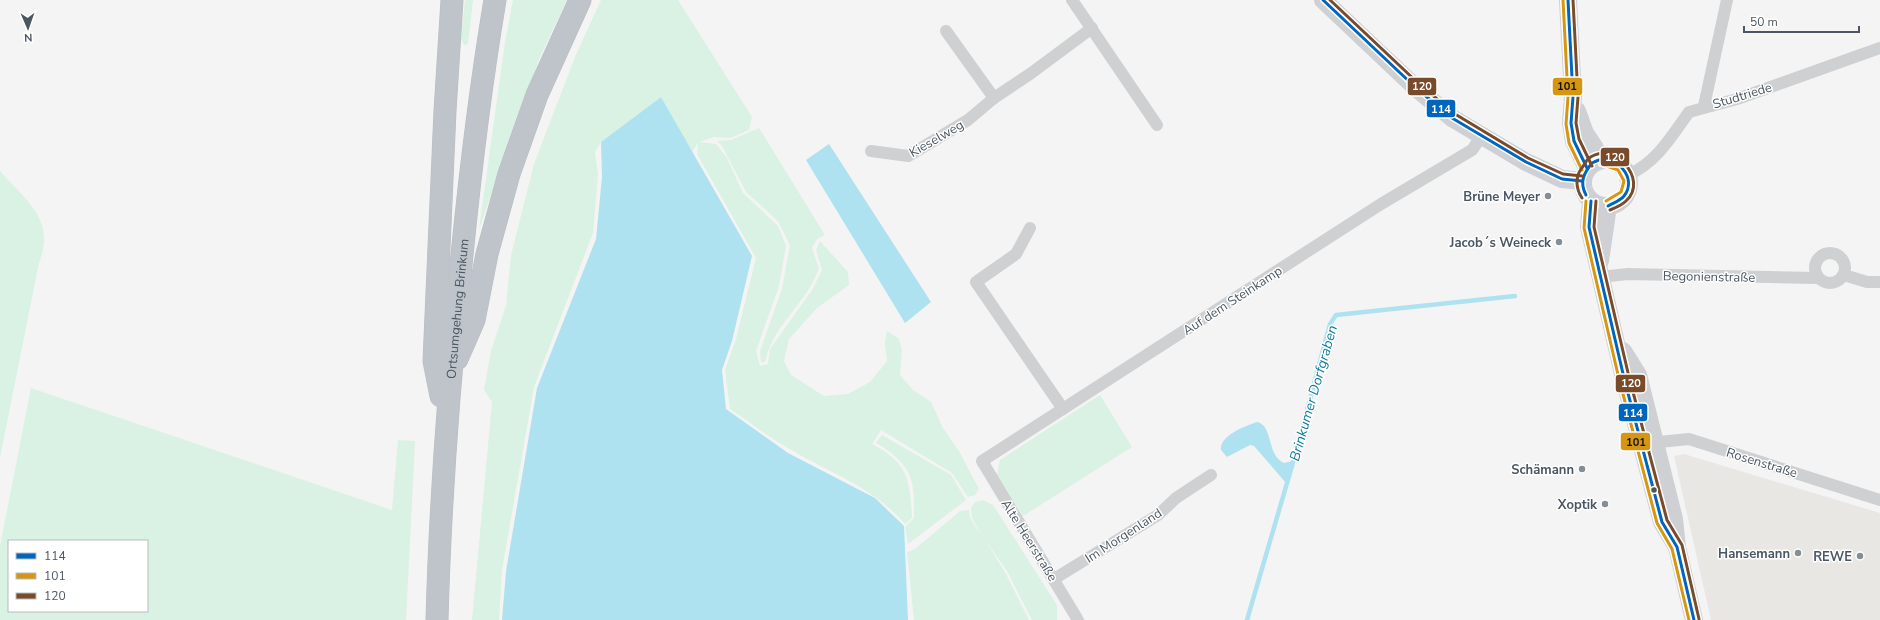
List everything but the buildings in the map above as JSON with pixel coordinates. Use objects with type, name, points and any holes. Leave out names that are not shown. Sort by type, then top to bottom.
[{"type":"highway","points":[[446,425],[434,361],[445,111],[452,0]]},
{"type":"highway","name":"Ortsumgehung Brinkum","points":[[437,620],[446,425],[450,372],[474,136],[495,0]]},
{"type":"highway","points":[[450,372],[474,320],[487,254],[509,174],[537,95],[580,0]]},
{"type":"street","points":[[1072,0],[1157,125]]},
{"type":"street","points":[[1322,0],[1415,87],[1452,118],[1481,137],[1526,162],[1562,179],[1590,169],[1614,160],[1623,166],[1628,176],[1629,186],[1626,196],[1618,203],[1608,206],[1599,205],[1591,201],[1584,192],[1590,169],[1585,133],[1573,97],[1568,0]]},
{"type":"street","points":[[1704,106],[1728,0]]},
{"type":"street","name":"Kieselweg","points":[[871,151],[908,156],[968,120],[994,98],[1030,74],[1092,28]]},
{"type":"street","points":[[946,31],[994,98]]},
{"type":"street","name":"Studtriede","points":[[1628,176],[1642,169],[1662,152],[1689,112],[1704,106],[1737,99],[1880,48]]},
{"type":"street","name":"Auf dem Steinkamp","points":[[982,461],[1381,204],[1472,150],[1481,137]]},
{"type":"street","points":[[1591,201],[1589,227],[1600,277],[1617,340],[1638,375],[1648,444],[1674,519],[1677,547],[1694,620]]},
{"type":"street","points":[[1600,277],[1600,259],[1608,206]]},
{"type":"street","points":[[1030,228],[1016,254],[976,282],[1063,409]]},
{"type":"street","points":[[1818,278],[1815,269],[1817,260],[1824,253],[1831,252],[1839,255],[1844,260],[1846,268],[1844,275],[1867,282],[1880,282]]},
{"type":"street","name":"Begonienstraße","points":[[1600,277],[1628,274],[1818,278],[1824,282],[1832,284],[1839,281],[1844,275]]},
{"type":"street","name":"Rosenstraße","points":[[1648,444],[1689,440],[1880,500]]},
{"type":"street","name":"Alte Heerstraße","points":[[982,461],[1078,620]]},
{"type":"street","name":"Im Morgenland","points":[[1054,579],[1158,515],[1176,498],[1211,475]]},
{"type":"shaded area","points":[[1684,454],[1880,513],[1880,620],[1711,620],[1674,456]]},
{"type":"green space","points":[[465,0],[473,0],[468,44],[464,45],[461,39]]},
{"type":"green space","points":[[513,0],[567,0],[540,57],[479,229],[505,42]]},
{"type":"green space","points":[[601,0],[678,0],[752,117],[749,130],[730,138],[714,137],[699,142],[716,144],[727,158],[743,193],[778,226],[786,246],[779,286],[756,351],[760,366],[768,364],[770,349],[812,290],[822,270],[816,250],[820,241],[848,272],[849,285],[817,308],[789,339],[784,361],[791,375],[824,396],[848,394],[870,382],[887,361],[885,343],[887,331],[899,339],[902,350],[900,375],[913,390],[931,402],[943,428],[960,453],[979,489],[975,495],[968,497],[952,473],[881,430],[872,444],[884,451],[900,465],[908,482],[912,518],[905,524],[880,500],[852,483],[808,460],[769,436],[730,409],[725,370],[736,339],[756,258],[697,154],[698,143],[692,152],[661,97],[601,142],[595,152],[598,175],[593,233],[534,387],[502,570],[499,620],[472,620],[492,402],[484,390],[491,351],[506,306],[511,255],[534,164],[575,57]]},
{"type":"green space","points":[[759,128],[825,235],[817,239],[812,248],[819,269],[812,284],[777,333],[768,351],[765,362],[761,362],[760,351],[782,289],[790,245],[778,221],[746,192],[722,146],[717,141],[731,140]]},
{"type":"green space","points":[[0,171],[36,212],[41,222],[44,234],[43,248],[0,458]]},
{"type":"green space","points":[[31,388],[392,510],[398,440],[415,441],[406,620],[0,620],[0,546]]},
{"type":"green space","points":[[1100,395],[1132,447],[1023,516],[997,474],[1000,460]]},
{"type":"green space","points":[[882,435],[951,475],[966,500],[908,544],[905,527],[914,518],[914,495],[912,483],[906,468],[898,459],[885,448],[876,443]]},
{"type":"green space","points":[[983,500],[993,505],[1057,605],[1057,620],[1032,620],[1007,571],[985,540],[1006,574],[1029,620],[914,620],[907,552],[915,549],[960,511],[969,510],[970,518],[982,536],[972,518],[971,508],[975,502]]},
{"type":"water","points":[[661,97],[752,256],[732,341],[722,370],[726,409],[788,453],[875,498],[904,526],[908,620],[502,620],[506,571],[537,388],[596,239],[602,177],[601,142]]},
{"type":"water","points":[[829,144],[931,302],[905,323],[806,160]]},
{"type":"water","points":[[1257,422],[1266,429],[1272,448],[1278,459],[1284,463],[1292,461],[1286,483],[1254,446],[1250,445],[1227,457],[1221,450],[1221,445],[1228,436]]},
{"type":"waterway","name":"Brinkumer Dorfgraben","points":[[1247,620],[1292,466],[1330,324],[1336,315],[1515,296]]},
{"type":"transit line","name":"114","points":[[1323,0],[1415,87],[1452,118],[1526,162],[1562,179],[1582,181]]},
{"type":"transit line","name":"120","points":[[1330,0],[1418,83],[1455,114],[1528,158],[1563,174],[1582,176]]},
{"type":"transit line","name":"101","points":[[1563,0],[1568,97],[1566,124],[1569,143],[1582,170]]},
{"type":"transit line","name":"114","points":[[1568,0],[1573,97],[1571,123],[1574,141],[1587,168]]},
{"type":"transit line","name":"120","points":[[1573,0],[1578,97],[1576,123],[1579,139],[1592,166]]},
{"type":"transit line","name":"120","points":[[1582,198],[1578,191],[1577,180],[1579,172],[1588,159],[1598,154],[1607,154],[1617,158],[1625,164],[1631,173],[1634,182],[1632,192],[1626,201],[1610,210]]},
{"type":"transit line","name":"114","points":[[1586,195],[1583,186],[1583,178],[1587,170],[1592,163],[1604,159],[1611,160],[1625,172],[1628,178],[1628,184],[1624,196],[1608,206]]},
{"type":"transit line","name":"101","points":[[1601,164],[1618,170],[1624,181],[1621,192],[1606,201]]},
{"type":"transit line","name":"101","points":[[1586,201],[1584,228],[1619,379],[1657,523],[1672,549],[1689,620]]},
{"type":"transit line","name":"114","points":[[1591,201],[1589,227],[1624,378],[1662,522],[1677,547],[1694,620]]},
{"type":"transit line","name":"120","points":[[1596,201],[1594,227],[1629,377],[1667,520],[1682,545],[1699,619]]},
{"type":"place","name":"Brüne Meyer","points":[[1548,196]]},
{"type":"place","name":"Jacob´s Weineck","points":[[1559,242]]},
{"type":"place","name":"Schämann","points":[[1582,469]]},
{"type":"place","name":"Xoptik","points":[[1605,504]]},
{"type":"place","name":"Hansemann","points":[[1798,553]]},
{"type":"place","name":"REWE","points":[[1860,556]]}]
